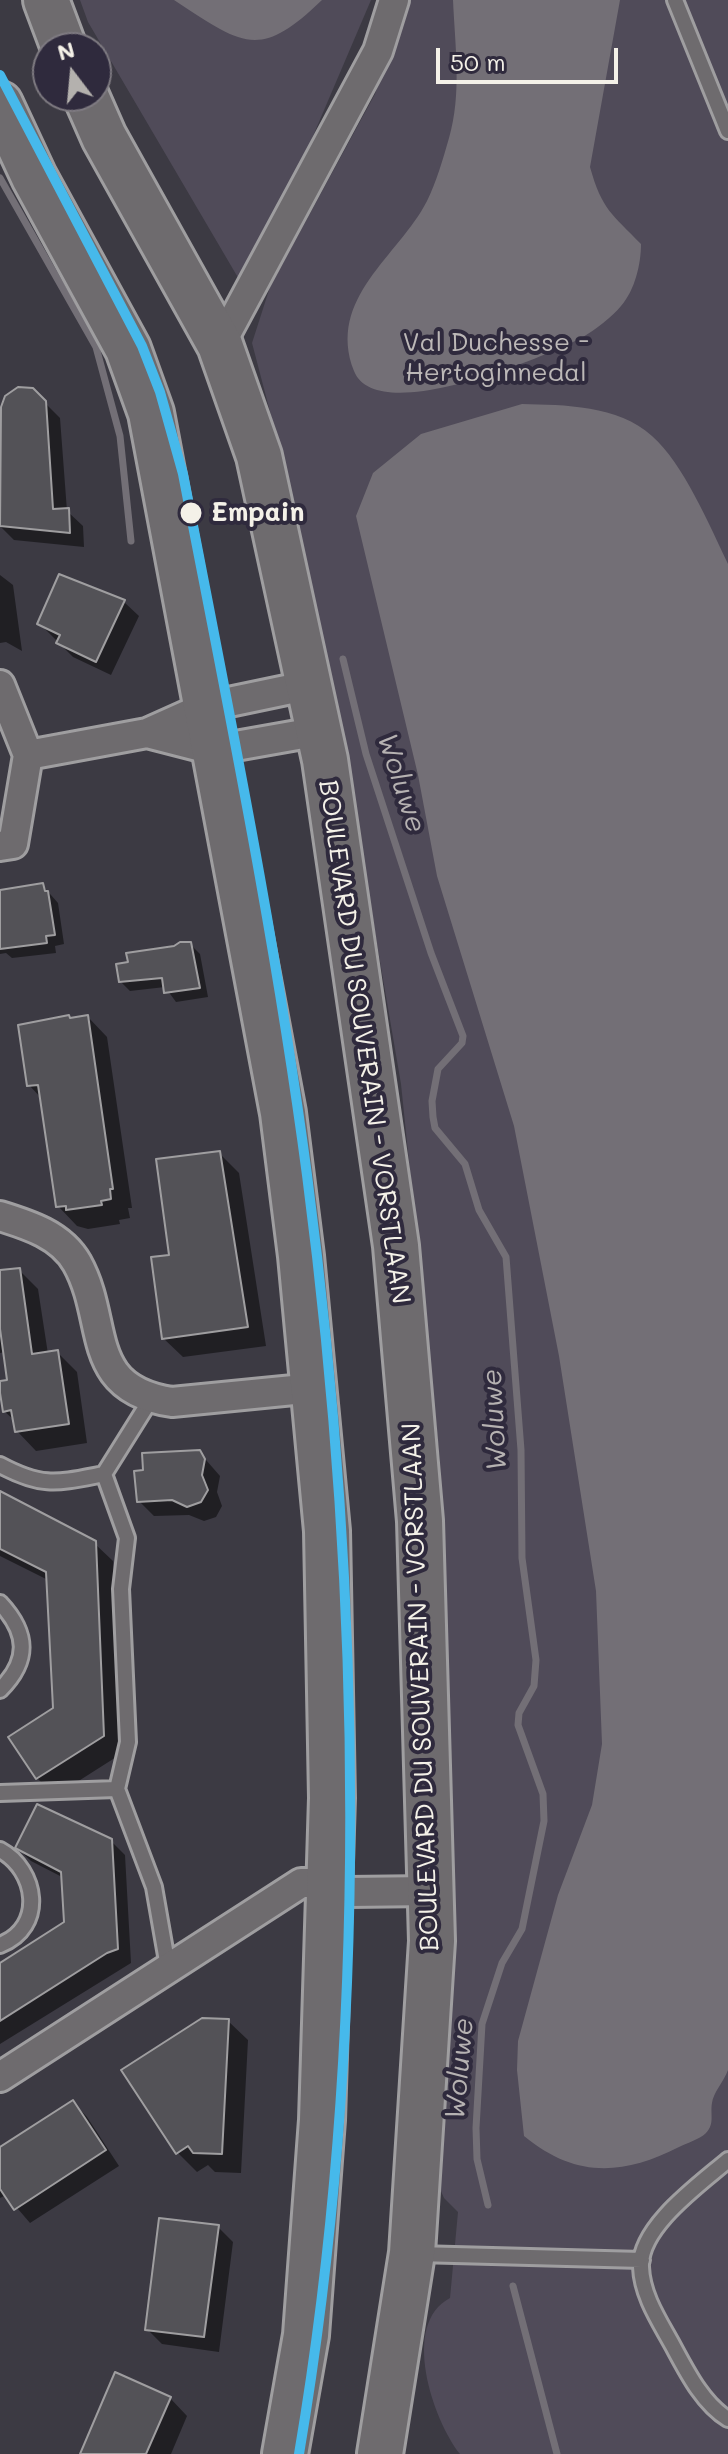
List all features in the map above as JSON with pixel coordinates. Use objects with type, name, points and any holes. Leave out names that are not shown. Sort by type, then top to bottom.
[{"type":"main road","points":[[46,0],[58,32]]},
{"type":"main road","points":[[0,104],[34,177],[128,349],[151,413],[283,1113],[327,1531],[331,1883],[322,2120],[306,2335],[285,2454]]},
{"type":"main road","name":"BOULEVARD DU SOUVERAIN - VORSTLAAN","points":[[93,112],[220,345],[259,456],[320,731],[396,1246],[420,1521],[431,1891],[427,2063],[412,2253],[380,2454]]},
{"type":"street","points":[[220,345],[378,51],[394,0]]},
{"type":"street","points":[[0,685],[28,755],[13,844],[0,846]]},
{"type":"street","points":[[28,755],[147,733],[205,707],[310,685]]},
{"type":"street","points":[[147,733],[213,750],[320,731]]},
{"type":"street","points":[[0,1216],[32,1226],[56,1240],[76,1262],[108,1365],[122,1383],[151,1399],[172,1402],[314,1388]]},
{"type":"street","points":[[0,2077],[301,1883],[331,1883],[348,1892],[431,1891]]},
{"type":"lane","points":[[675,0],[728,131]]},
{"type":"lane","points":[[0,1465],[29,1480],[58,1483],[104,1474],[151,1399]]},
{"type":"lane","points":[[104,1474],[127,1538],[121,1589],[128,1742],[117,1789],[154,1887],[168,1967]]},
{"type":"lane","points":[[0,1603],[16,1620],[22,1644],[18,1670],[0,1690]]},
{"type":"lane","points":[[0,1793],[117,1789]]},
{"type":"lane","points":[[0,1850],[24,1870],[32,1902],[19,1932],[0,1945]]},
{"type":"lane","points":[[728,2160],[681,2201],[652,2232],[642,2260],[647,2297],[686,2370],[717,2413],[728,2419]]},
{"type":"lane","points":[[412,2253],[642,2260]]},
{"type":"green space","points":[[80,0],[371,0],[307,150],[240,281],[112,63],[112,32],[94,32]]},
{"type":"green space","name":"Val Duchesse - Hertoginnedal","points":[[406,0],[728,0],[728,2454],[460,2454],[440,2419],[426,2373],[424,2350],[427,2329],[435,2311],[450,2298],[458,2212],[440,2189],[453,1815],[440,1462],[401,1084],[350,786],[294,503],[252,343],[270,287],[375,94]]},
{"type":"shaded area","points":[[174,0],[322,0],[282,32],[266,39],[250,40],[217,28]]},
{"type":"shaded area","points":[[453,0],[620,0],[590,167],[604,202],[641,244],[640,260],[626,300],[608,319],[583,337],[500,372],[426,391],[394,393],[369,387],[354,371],[348,345],[350,321],[357,300],[370,279],[427,201],[442,162],[455,104],[457,70]]},
{"type":"shaded area","points":[[522,404],[573,406],[607,413],[623,418],[652,436],[685,478],[728,564],[728,2070],[713,2099],[711,2122],[706,2133],[658,2157],[618,2167],[599,2168],[562,2160],[524,2136],[517,2070],[518,2041],[558,1895],[592,1805],[602,1744],[596,1591],[559,1356],[514,1126],[437,876],[418,775],[356,516],[373,473],[421,434]]},
{"type":"building","points":[[18,387],[33,388],[46,401],[53,509],[69,508],[70,533],[0,526],[1,407],[5,396]]},
{"type":"building","points":[[59,574],[125,600],[96,662],[56,643],[60,635],[37,624]]},
{"type":"building","points":[[43,883],[45,891],[48,891],[55,935],[46,936],[47,943],[0,949],[0,890]]},
{"type":"building","points":[[180,942],[191,942],[200,988],[164,993],[162,978],[119,982],[116,964],[128,962],[126,953],[174,946]]},
{"type":"building","points":[[69,1015],[70,1018],[88,1015],[113,1189],[110,1189],[111,1199],[101,1201],[102,1205],[66,1210],[66,1206],[56,1207],[38,1085],[27,1086],[18,1025]]},
{"type":"building","points":[[220,1151],[248,1327],[162,1339],[151,1257],[169,1255],[156,1159]]},
{"type":"building","points":[[20,1268],[32,1354],[58,1350],[69,1424],[15,1432],[11,1410],[3,1412],[0,1393],[0,1381],[7,1380],[0,1329],[0,1270]]},
{"type":"building","points":[[200,1450],[205,1459],[202,1475],[208,1490],[201,1502],[187,1507],[172,1500],[137,1502],[134,1471],[143,1470],[142,1453]]},
{"type":"building","points":[[0,1491],[96,1541],[104,1736],[36,1779],[8,1737],[53,1708],[46,1572],[0,1549]]},
{"type":"building","points":[[37,1804],[112,1839],[118,1949],[0,2021],[0,1963],[64,1922],[61,1872],[15,1848]]},
{"type":"building","points":[[202,2018],[229,2019],[222,2154],[193,2153],[188,2146],[176,2154],[121,2070]]},
{"type":"building","points":[[73,2100],[106,2150],[14,2210],[0,2189],[0,2147]]},
{"type":"building","points":[[159,2218],[219,2225],[204,2337],[145,2330]]},
{"type":"building","points":[[115,2372],[171,2397],[146,2454],[80,2454]]},
{"type":"waterway","name":"Woluwe","points":[[0,178],[96,347],[120,436],[131,541]]},
{"type":"waterway","name":"Woluwe","points":[[343,659],[366,754],[431,953],[463,1036],[462,1043],[438,1069],[432,1101],[435,1128],[465,1164],[479,1210],[506,1257],[521,1450],[522,1558],[536,1660],[534,1686],[519,1713],[518,1725],[543,1794],[544,1821],[522,1929],[502,1963],[482,2024],[477,2159],[488,2205]]},
{"type":"waterway","name":"Woluwe","points":[[513,2286],[557,2454]]},
{"type":"transit line","points":[[0,75],[142,346],[160,392],[183,474],[266,911],[307,1175],[339,1494],[347,1654],[350,1815],[347,1976],[338,2137],[322,2296],[299,2454]]},
{"type":"place","name":"Empain","points":[[191,513]]}]
